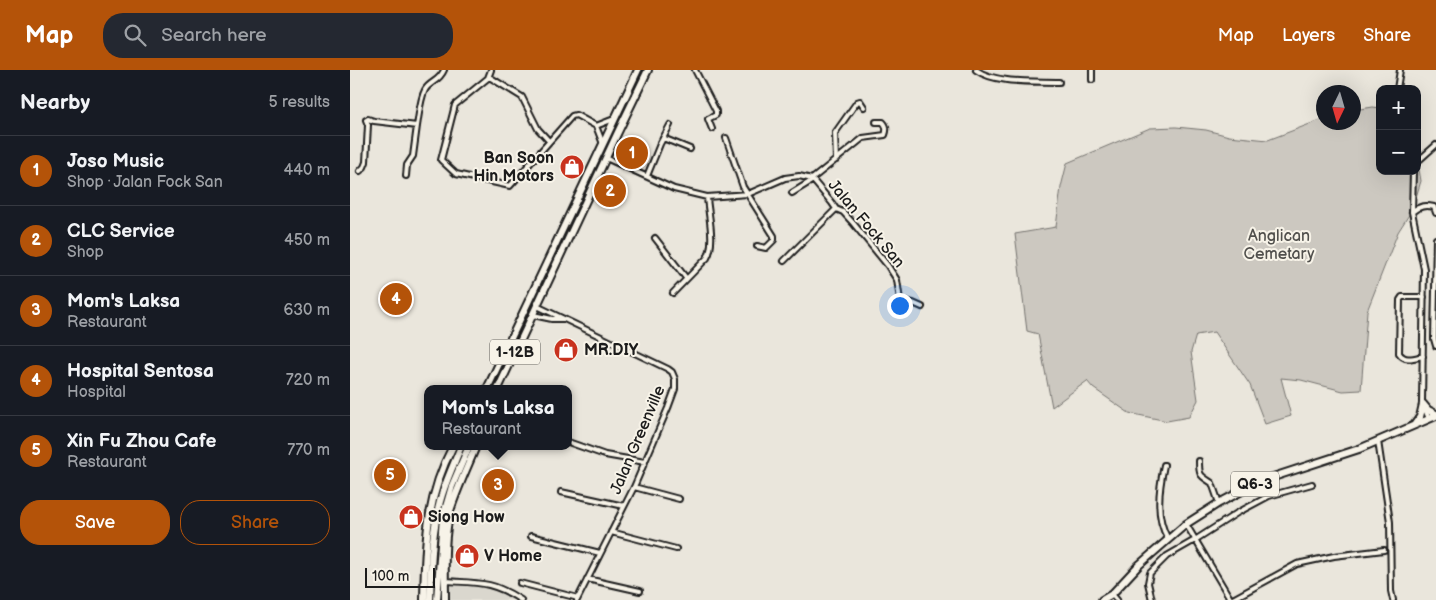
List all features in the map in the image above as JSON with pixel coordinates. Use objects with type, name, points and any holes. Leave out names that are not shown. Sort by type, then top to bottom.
[{"type":"main road","points":[[489,385],[638,70]]},
{"type":"main road","name":"1-12B","points":[[500,385],[648,70]]},
{"type":"main road","points":[[1415,425],[1420,417],[1422,404],[1436,415]]},
{"type":"main road","name":"Q6-3","points":[[1102,600],[1112,594],[1139,565],[1186,524],[1219,503],[1261,480],[1359,449],[1436,415]]},
{"type":"main road","points":[[424,600],[428,516],[438,481],[451,450]]},
{"type":"main road","points":[[430,600],[432,548],[446,482],[459,450]]},
{"type":"main road","points":[[438,600],[440,516],[467,450]]},
{"type":"main road","points":[[445,600],[444,561],[450,512],[462,477],[474,450]]},
{"type":"street","points":[[406,176],[407,166],[413,156],[424,92],[440,78],[444,70]]},
{"type":"street","points":[[490,70],[488,78],[455,105],[441,160],[452,172],[510,186],[549,140],[572,116],[576,115],[596,126],[603,144]]},
{"type":"street","points":[[695,70],[716,111],[716,115],[708,119],[712,129]]},
{"type":"street","points":[[976,70],[982,74],[1000,79],[1059,82]]},
{"type":"street","points":[[1092,70],[1092,80]]},
{"type":"street","points":[[1398,85],[1400,70]]},
{"type":"street","points":[[488,78],[522,97],[538,129],[549,140]]},
{"type":"street","points":[[836,160],[834,141],[836,130],[857,102],[860,101],[864,107]]},
{"type":"street","points":[[596,126],[614,119]]},
{"type":"street","points":[[360,170],[366,162],[367,120],[417,126]]},
{"type":"street","points":[[792,193],[812,180],[863,138],[885,135],[886,125],[883,122],[876,122]]},
{"type":"street","points":[[647,176],[670,126]]},
{"type":"street","points":[[663,138],[690,148]]},
{"type":"street","points":[[726,138],[744,186],[775,238],[766,248],[757,246]]},
{"type":"street","points":[[1421,158],[1436,145]]},
{"type":"street","name":"Jalan Fock San","points":[[606,158],[674,189],[706,196],[748,194],[785,178],[799,176],[812,180],[836,209],[843,212],[888,266],[897,280],[900,300],[922,307]]},
{"type":"street","points":[[1413,175],[1412,212],[1423,262],[1422,404],[1429,419]]},
{"type":"street","points":[[673,293],[707,258],[712,249],[706,196]]},
{"type":"street","points":[[1412,212],[1422,206],[1434,207],[1436,212]]},
{"type":"street","points":[[784,261],[836,209]]},
{"type":"street","points":[[655,238],[686,278]]},
{"type":"street","points":[[1436,239],[1434,339],[1436,346]]},
{"type":"street","points":[[1423,356],[1406,359],[1399,353],[1400,300],[1402,297],[1424,297]]},
{"type":"street","name":"Jalan Greenville","points":[[537,306],[672,372],[675,379],[668,408],[634,487],[577,599]]},
{"type":"street","name":"Jalan Greenville","points":[[533,315],[552,320],[562,319]]},
{"type":"street","points":[[1378,441],[1390,522],[1390,592],[1392,600]]},
{"type":"street","points":[[572,443],[605,455],[645,462]]},
{"type":"street","points":[[1199,461],[1200,474],[1202,478],[1212,483],[1219,503]]},
{"type":"street","points":[[1164,465],[1159,505],[1162,526],[1168,539]]},
{"type":"street","points":[[1152,600],[1148,583],[1150,573],[1166,556],[1269,496],[1312,484]]},
{"type":"street","points":[[634,487],[679,500]]},
{"type":"street","points":[[562,492],[624,506]]},
{"type":"street","points":[[1186,524],[1231,600],[1297,564],[1334,556],[1384,550]]},
{"type":"street","points":[[611,532],[676,549]]},
{"type":"street","points":[[531,536],[600,553]]},
{"type":"street","points":[[587,579],[640,591]]},
{"type":"street","points":[[445,581],[491,584],[503,588],[521,600]]},
{"type":"street","points":[[520,583],[577,599]]},
{"type":"street","points":[[1112,594],[1117,600]]},
{"type":"shaded area","points":[[449,585],[484,586],[500,590],[514,600],[449,600]]},
{"type":"green space","name":"Anglican Cemetary","points":[[1376,107],[1376,175],[1420,175],[1421,181],[1412,210],[1398,232],[1367,311],[1361,390],[1343,391],[1301,380],[1281,378],[1291,416],[1265,424],[1250,385],[1214,332],[1196,335],[1191,352],[1198,400],[1189,417],[1167,421],[1129,413],[1093,388],[1087,381],[1052,407],[1038,334],[1027,331],[1015,234],[1056,227],[1061,187],[1067,163],[1150,128],[1176,127],[1206,130],[1229,136],[1268,140],[1316,122],[1316,130],[1361,130],[1361,109]]},
{"type":"place","name":"Joso Music","points":[[632,153]]},
{"type":"place","name":"Ban Soon Hin Motors","points":[[572,167]]},
{"type":"place","name":"CLC Service","points":[[610,191]]},
{"type":"place","name":"Hospital Sentosa","points":[[396,299]]},
{"type":"place","name":"MR.DIY","points":[[566,350]]},
{"type":"place","name":"Xin Fu Zhou Cafe","points":[[390,475]]},
{"type":"place","name":"Mom's Laksa","points":[[498,485]]},
{"type":"place","name":"Siong How","points":[[411,517]]},
{"type":"place","name":"V Home","points":[[467,556]]}]
